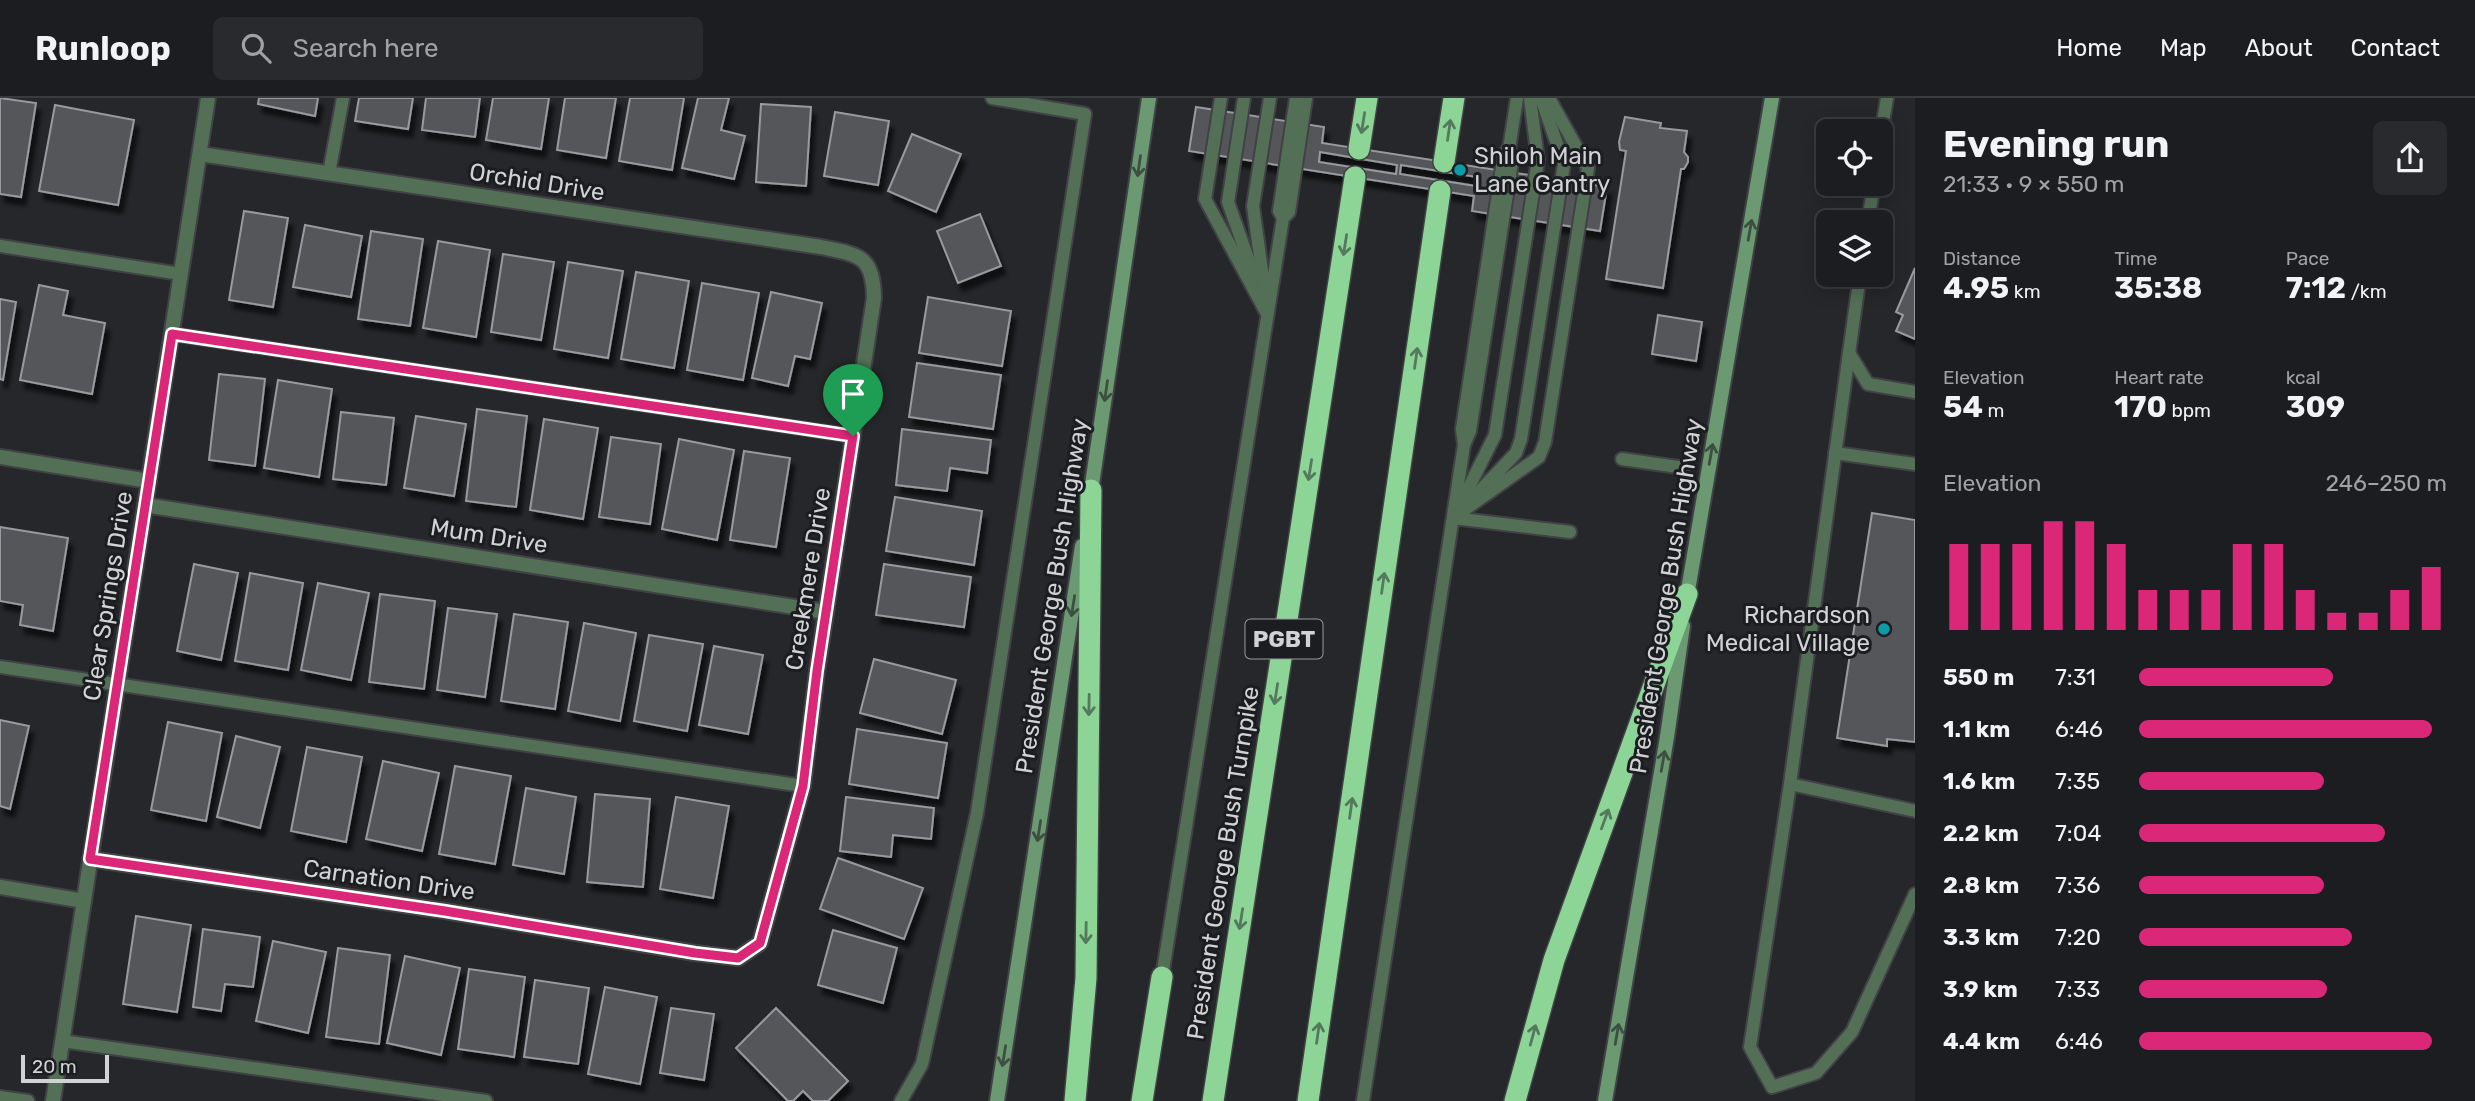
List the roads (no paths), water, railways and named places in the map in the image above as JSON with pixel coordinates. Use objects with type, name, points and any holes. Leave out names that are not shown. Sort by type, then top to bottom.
[{"type":"highway","name":"President George Bush Turnpike","points":[[1213,1101],[1367,98]]},
{"type":"highway","points":[[1308,1101],[1454,98]]},
{"type":"highway","points":[[1075,1101],[1086,978],[1091,490]]},
{"type":"highway","points":[[1515,1101],[1554,960],[1687,594]]},
{"type":"highway","points":[[1142,1101],[1162,977]]},
{"type":"main road","name":"President George Bush Highway","points":[[998,1101],[1149,98]]},
{"type":"main road","name":"President George Bush Highway","points":[[1605,1101],[1667,737],[1687,594],[1772,98]]},
{"type":"street","name":"Clear Springs Drive","points":[[53,1101],[208,98]]},
{"type":"street","name":"Orchid Drive","points":[[200,154],[821,247],[855,256],[865,262]]},
{"type":"street","name":"Creekmere Drive","points":[[760,943],[803,786],[826,612],[874,298],[873,278],[865,262]]},
{"type":"street","points":[[0,457],[149,481]]},
{"type":"street","name":"Mum Drive","points":[[145,505],[826,612]]},
{"type":"street","name":"Carnation Drive","points":[[90,859],[445,911],[695,953],[738,958],[760,943]]},
{"type":"street","points":[[0,887],[84,901]]},
{"type":"lane","points":[[329,173],[343,98]]},
{"type":"lane","points":[[901,1101],[922,1065],[977,813],[1085,114],[992,98]]},
{"type":"lane","points":[[1221,98],[1205,199],[1268,314]]},
{"type":"lane","points":[[1244,98],[1228,202],[1268,314]]},
{"type":"lane","points":[[1268,314],[1254,206],[1270,98]]},
{"type":"lane","points":[[1283,218],[1279,211],[1296,98]]},
{"type":"lane","points":[[1162,977],[1283,218],[1289,212],[1306,98]]},
{"type":"lane","points":[[1363,1101],[1464,445],[1462,429],[1504,154],[1509,149],[1517,98]]},
{"type":"lane","points":[[1452,518],[1495,435],[1538,160],[1530,98]]},
{"type":"lane","points":[[1452,518],[1516,453],[1521,439],[1564,164],[1541,98]]},
{"type":"lane","points":[[1452,518],[1539,457],[1545,442],[1588,167],[1549,98]]},
{"type":"lane","points":[[1884,119],[1887,98]]},
{"type":"lane","points":[[0,246],[181,274]]},
{"type":"lane","points":[[1858,287],[1790,784],[1750,1047],[1772,1087],[1815,1073],[1852,1032],[1915,894]]},
{"type":"lane","points":[[172,334],[853,436]]},
{"type":"lane","points":[[1849,353],[1868,384],[1915,392]]},
{"type":"lane","points":[[1835,453],[1915,464]]},
{"type":"lane","points":[[1622,459],[1685,468]]},
{"type":"lane","points":[[1452,518],[1570,532]]},
{"type":"lane","points":[[0,667],[803,786]]},
{"type":"lane","points":[[1790,784],[1915,811]]},
{"type":"lane","points":[[62,1041],[486,1101]]},
{"type":"lane","points":[[0,1097],[28,1101]]},
{"type":"place","name":"Shiloh Main Lane Gantry","points":[[1460,170]]},
{"type":"place","name":"Richardson Medical Village","points":[[1884,629]]}]
